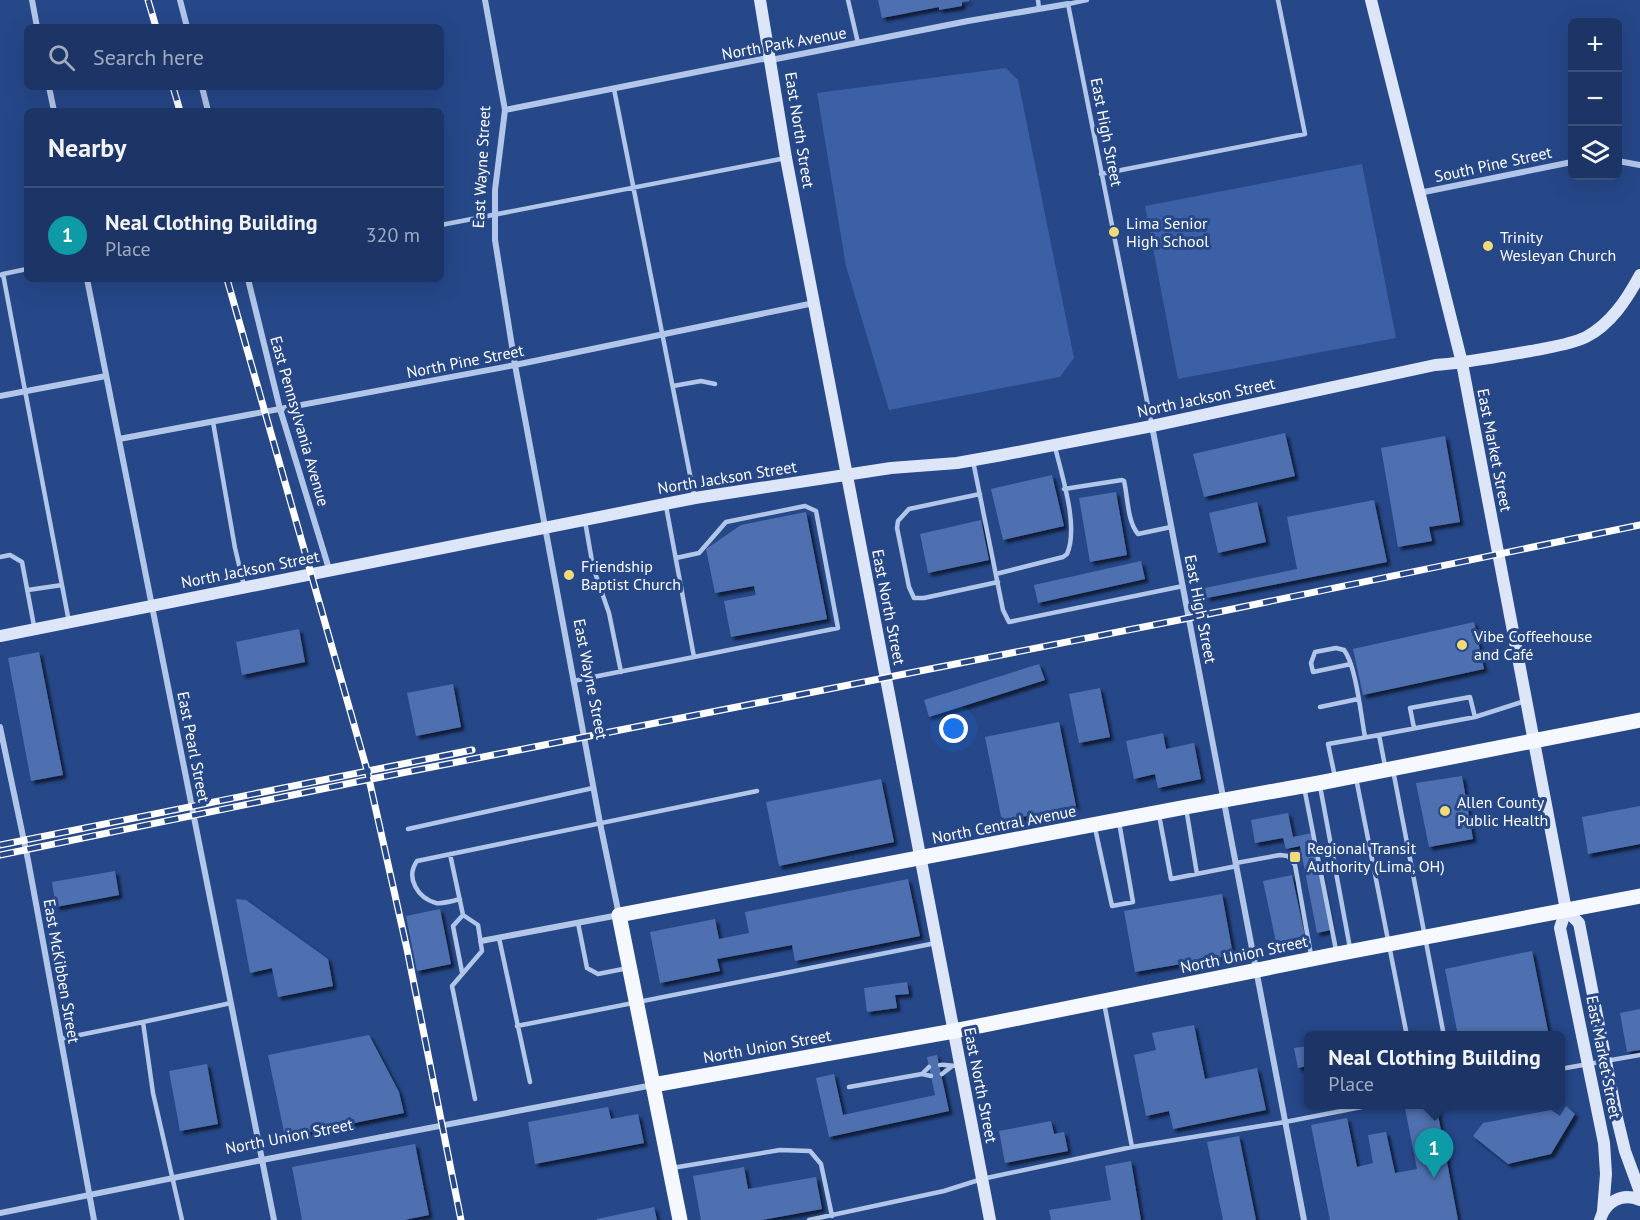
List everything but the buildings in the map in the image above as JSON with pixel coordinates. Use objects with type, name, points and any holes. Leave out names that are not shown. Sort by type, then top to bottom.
[{"type":"main road","name":"North Central Avenue","points":[[619,915],[1336,780],[1640,720]]},
{"type":"main road","name":"North Union Street","points":[[654,1084],[954,1031],[1344,952],[1640,896]]},
{"type":"main road","name":"East Wayne Street","points":[[619,915],[680,1220]]},
{"type":"street","points":[[32,0],[36,24]]},
{"type":"street","points":[[180,0],[186,24]]},
{"type":"street","name":"East Wayne Street","points":[[484,0],[505,110],[498,154],[495,240],[515,366],[593,788],[619,915]]},
{"type":"street","name":"East North Street","points":[[760,0],[786,158],[954,1031],[956,1066],[990,1220]]},
{"type":"street","name":"East Market Street","points":[[1371,0],[1462,363],[1534,740],[1566,910],[1560,928],[1604,1143],[1606,1174],[1602,1216]]},
{"type":"street","name":"North Park Avenue","points":[[505,110],[762,59],[771,60],[1068,4]]},
{"type":"street","points":[[50,90],[53,108]]},
{"type":"street","points":[[203,90],[207,108]]},
{"type":"street","points":[[1622,162],[1640,165]]},
{"type":"street","name":"South Pine Street","points":[[1419,193],[1568,163]]},
{"type":"street","name":"North Jackson Street","points":[[0,636],[665,503],[847,474],[973,460],[1152,426],[1435,365],[1462,363],[1556,346],[1585,338],[1609,320],[1630,294],[1640,275]]},
{"type":"street","name":"East Pearl Street","points":[[88,282],[274,1220]]},
{"type":"street","name":"East Pennsylvania Avenue","points":[[249,282],[280,409],[329,569]]},
{"type":"street","name":"North Pine Street","points":[[119,439],[515,366],[814,303]]},
{"type":"street","points":[[0,396],[106,376]]},
{"type":"street","name":"East High Street","points":[[1152,426],[1304,1220]]},
{"type":"street","name":"East McKibben Street","points":[[0,727],[28,860],[93,1220]]},
{"type":"street","name":"East Market Street","points":[[1566,910],[1579,923],[1605,1062],[1625,1151],[1640,1192]]},
{"type":"street","name":"North Central Avenue","points":[[481,941],[619,915]]},
{"type":"street","name":"North Union Street","points":[[2,1212],[654,1084]]},
{"type":"street","points":[[1602,1216],[1609,1204],[1617,1199],[1626,1197],[1640,1200]]},
{"type":"lane","points":[[848,0],[858,43]]},
{"type":"lane","points":[[1038,0],[1039,9]]},
{"type":"lane","points":[[1068,4],[1087,0]]},
{"type":"lane","points":[[1101,174],[1305,134],[1278,0]]},
{"type":"lane","name":"East High Street","points":[[1068,4],[1152,426]]},
{"type":"lane","points":[[614,89],[695,498]]},
{"type":"lane","points":[[444,224],[786,158]]},
{"type":"lane","points":[[24,270],[1,275],[26,391],[69,622]]},
{"type":"lane","points":[[673,386],[701,381],[715,384]]},
{"type":"lane","points":[[213,422],[244,586]]},
{"type":"lane","points":[[996,574],[1063,557],[1067,554],[1071,537],[1070,520],[1055,445]]},
{"type":"lane","points":[[973,460],[1003,610],[1009,622],[1183,586]]},
{"type":"lane","points":[[1064,489],[1122,480],[1126,489],[1132,525],[1138,534],[1171,527]]},
{"type":"lane","points":[[980,494],[909,509],[898,521],[909,587],[914,598],[924,598],[998,582]]},
{"type":"lane","points":[[665,503],[694,657]]},
{"type":"lane","points":[[573,681],[838,628],[816,511],[805,506],[726,522],[699,553],[676,558]]},
{"type":"lane","points":[[584,519],[593,567],[609,613],[621,672]]},
{"type":"lane","points":[[0,557],[10,555],[20,560],[35,629]]},
{"type":"lane","points":[[28,590],[62,585]]},
{"type":"lane","points":[[1351,664],[1313,672],[1311,663],[1315,652],[1336,648],[1344,650],[1349,656],[1351,664],[1358,699],[1365,737]]},
{"type":"lane","points":[[1414,728],[1410,708],[1470,697],[1475,717]]},
{"type":"lane","points":[[1320,706],[1358,699]]},
{"type":"lane","points":[[1336,780],[1328,744],[1475,717],[1526,701]]},
{"type":"lane","points":[[1379,735],[1389,768],[1426,937],[1443,1031]]},
{"type":"lane","points":[[1355,775],[1406,1031]]},
{"type":"lane","points":[[1312,784],[1344,952]]},
{"type":"lane","points":[[1312,784],[1344,952]]},
{"type":"lane","points":[[408,829],[593,788]]},
{"type":"lane","points":[[460,899],[438,904],[420,896],[415,889],[412,873],[417,861],[757,791]]},
{"type":"lane","points":[[1186,807],[1197,874]]},
{"type":"lane","points":[[1159,813],[1171,879],[1288,855],[1294,865],[1312,959]]},
{"type":"lane","points":[[1095,825],[1112,906],[1133,902],[1119,820]]},
{"type":"lane","points":[[450,854],[463,915],[478,925],[481,941],[482,951],[452,986],[475,1099]]},
{"type":"lane","points":[[462,972],[453,926],[463,915]]},
{"type":"lane","points":[[578,923],[587,968],[598,974],[630,968]]},
{"type":"lane","points":[[498,938],[530,1082]]},
{"type":"lane","points":[[518,1026],[937,942]]},
{"type":"lane","points":[[1104,1001],[1132,1148]]},
{"type":"lane","points":[[60,1039],[231,1004]]},
{"type":"lane","points":[[143,1022],[153,1093],[182,1220]]},
{"type":"lane","points":[[1565,1068],[1640,1055]]},
{"type":"lane","points":[[940,1065],[956,1066]]},
{"type":"lane","points":[[942,1074],[956,1066]]},
{"type":"lane","points":[[922,1074],[929,1067]]},
{"type":"lane","points":[[849,1087],[922,1074],[931,1076]]},
{"type":"lane","points":[[809,1220],[944,1191],[982,1179],[1132,1148],[1351,1109]]},
{"type":"lane","points":[[670,1168],[780,1150],[810,1151],[821,1164],[832,1216]]},
{"type":"lane","points":[[2,1212],[6,1220]]},
{"type":"shaded area","points":[[1006,68],[1018,80],[1074,358],[1060,377],[889,410],[846,266],[817,93]]},
{"type":"shaded area","points":[[1362,164],[1396,338],[1178,379],[1145,206]]},
{"type":"railway","points":[[148,0],[155,24]]},
{"type":"railway","points":[[174,90],[179,108]]},
{"type":"railway","points":[[228,282],[367,770],[407,949],[461,1220]]},
{"type":"railway","points":[[0,855],[361,781],[1189,618],[1640,525]]},
{"type":"railway","points":[[0,845],[472,750]]},
{"type":"place","name":"Lima Senior High School","points":[[1114,232]]},
{"type":"place","name":"Trinity Wesleyan Church","points":[[1488,246]]},
{"type":"place","name":"Friendship Baptist Church","points":[[569,575]]},
{"type":"place","name":"Vibe Coffeehouse and Café","points":[[1462,645]]},
{"type":"place","name":"Allen County Public Health","points":[[1445,811]]},
{"type":"place","name":"Regional Transit Authority (Lima, OH)","points":[[1295,857]]},
{"type":"place","name":"Neal Clothing Building","points":[[1434,1178]]}]
